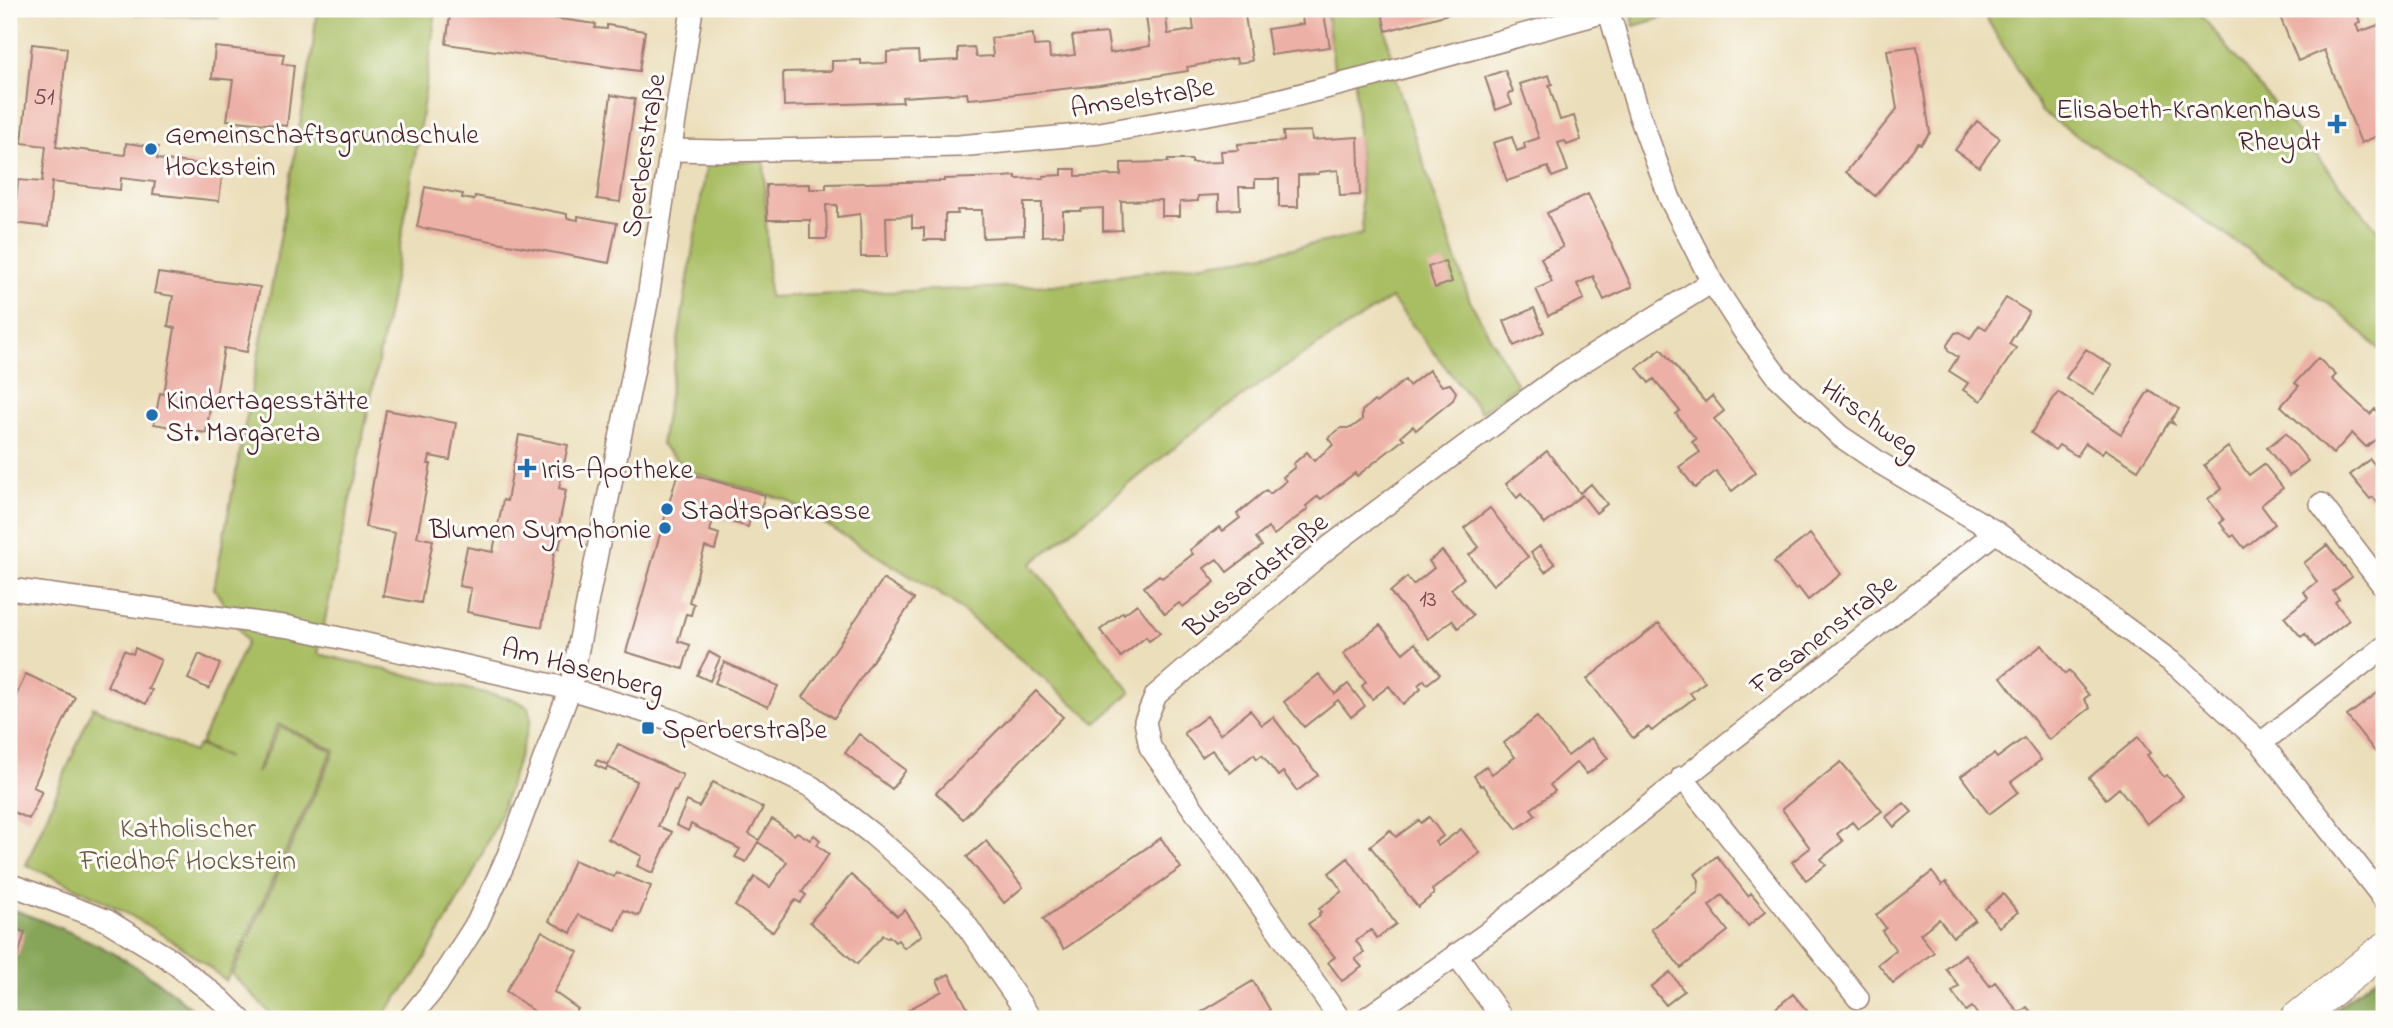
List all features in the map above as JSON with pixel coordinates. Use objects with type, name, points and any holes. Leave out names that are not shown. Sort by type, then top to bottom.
[{"type":"main road","points":[[2296,1019],[2384,949]]},
{"type":"street","name":"Sperberstraße","points":[[409,1019],[437,985],[478,920],[513,844],[570,689],[648,298],[692,9]]},
{"type":"street","name":"Amselstraße","points":[[672,150],[959,146],[1100,133],[1254,106],[1377,75],[1608,10]]},
{"type":"street","name":"Hirschweg","points":[[1608,10],[1639,114],[1670,199],[1712,282],[1778,377],[1806,407],[1840,436],[1996,532],[2177,666],[2261,743],[2384,899]]},
{"type":"street","name":"Bussardstraße","points":[[1340,1019],[1150,747],[1145,721],[1156,695],[1329,547],[1512,411],[1563,374],[1712,282]]},
{"type":"street","points":[[2321,504],[2384,587]]},
{"type":"street","name":"Fasanenstraße","points":[[1364,1019],[1486,934],[1996,532]]},
{"type":"street","name":"Am Hasenberg","points":[[9,589],[290,626],[570,689],[676,721],[812,787],[931,885],[958,913],[1031,1019]]},
{"type":"street","points":[[2261,743],[2384,648]]},
{"type":"street","points":[[1682,777],[1858,998]]},
{"type":"street","points":[[9,884],[106,920],[168,958],[220,999],[240,1019]]},
{"type":"street","points":[[1456,954],[1503,1019]]},
{"type":"green space","points":[[136,9],[219,9],[219,17],[136,14]]},
{"type":"green space","name":"Katholischer Friedhof Hockstein","points":[[317,9],[436,9],[399,252],[318,654],[515,700],[528,707],[531,719],[500,815],[472,876],[416,974],[380,1019],[276,1019],[232,974],[335,750],[278,724],[256,772],[280,726],[332,751],[226,981],[155,930],[80,889],[26,865],[93,707],[193,752],[198,745],[228,758],[200,744],[247,642],[214,588],[274,273],[312,55]]},
{"type":"green space","points":[[1326,9],[1382,9],[1395,78],[1470,301],[1517,385],[1481,412],[1391,298],[1274,374],[1196,430],[1031,564],[1131,692],[1096,723],[952,602],[786,500],[690,472],[661,445],[707,162],[764,161],[769,297],[1054,285],[1245,258],[1363,234],[1354,66],[1334,68]]},
{"type":"green space","points":[[1630,9],[1692,9],[1634,26]]},
{"type":"green space","points":[[1981,9],[2196,9],[2384,238],[2384,354],[2336,309],[2042,112]]},
{"type":"green space","points":[[9,908],[83,938],[128,961],[192,1009],[174,1019],[9,1019]]},
{"type":"green space","points":[[2384,971],[2384,1019],[2322,1019]]},
{"type":"building","points":[[451,9],[491,9],[490,12],[503,14],[503,11],[596,24],[595,28],[607,29],[607,25],[645,31],[639,71],[446,44]]},
{"type":"building","points":[[1145,9],[1165,9],[1168,34],[1194,30],[1192,15],[1244,9],[1252,61],[1237,63],[1236,58],[1187,67],[1188,71],[1099,85],[980,98],[968,99],[967,93],[902,97],[903,102],[784,106],[783,72],[832,71],[832,61],[887,63],[887,52],[918,51],[919,62],[958,60],[958,48],[974,47],[976,57],[993,56],[991,38],[1033,34],[1034,46],[1049,45],[1050,58],[1075,55],[1072,36],[1107,33],[1110,53],[1150,46]]},
{"type":"building","points":[[1301,9],[1323,9],[1330,47],[1271,55],[1267,29],[1303,24]]},
{"type":"building","points":[[1381,9],[1463,9],[1463,10],[1386,31]]},
{"type":"building","points":[[2277,9],[2355,9],[2360,22],[2356,24],[2359,32],[2384,23],[2384,133],[2361,143],[2324,50],[2298,61]]},
{"type":"building","points":[[32,44],[67,48],[56,147],[125,155],[126,143],[158,147],[157,159],[223,167],[219,201],[153,194],[155,182],[121,178],[120,190],[52,182],[48,227],[14,223],[18,180],[42,182],[46,146],[22,143]]},
{"type":"building","points":[[1917,46],[1930,133],[1921,144],[1918,143],[1875,196],[1846,172],[1897,109],[1887,50]]},
{"type":"building","points":[[215,47],[284,54],[282,64],[294,65],[287,126],[227,120],[233,80],[212,78]]},
{"type":"building","points":[[1505,70],[1513,92],[1508,94],[1512,104],[1496,110],[1485,77]]},
{"type":"building","points":[[1549,75],[1552,84],[1549,85],[1560,120],[1574,116],[1581,140],[1567,145],[1565,141],[1558,143],[1568,171],[1552,177],[1548,167],[1507,181],[1493,143],[1512,137],[1517,151],[1525,148],[1524,143],[1539,138],[1520,84]]},
{"type":"building","points":[[611,95],[635,99],[620,202],[597,199]]},
{"type":"building","points":[[1977,121],[2000,138],[1979,167],[1955,150]]},
{"type":"building","points":[[1311,131],[1312,140],[1358,137],[1360,195],[1340,196],[1338,170],[1298,175],[1298,207],[1279,207],[1279,179],[1255,179],[1255,187],[1239,187],[1240,209],[1219,210],[1219,195],[1198,196],[1198,201],[1180,202],[1180,216],[1162,216],[1162,200],[1121,201],[1122,230],[1103,231],[1103,208],[1082,209],[1063,211],[1063,235],[1042,236],[1042,203],[1024,203],[1024,235],[1004,237],[983,238],[982,210],[957,210],[958,214],[945,214],[945,240],[924,240],[924,228],[912,228],[912,216],[886,217],[887,257],[861,257],[860,214],[837,217],[837,205],[826,205],[827,239],[810,239],[810,220],[767,220],[766,185],[810,184],[810,189],[826,189],[826,184],[1016,176],[1016,179],[1043,178],[1062,175],[1062,169],[1076,169],[1076,176],[1121,175],[1121,163],[1168,160],[1192,160],[1192,163],[1222,162],[1221,151],[1238,150],[1238,144],[1284,141],[1283,132]]},
{"type":"building","points":[[425,187],[463,194],[462,198],[474,200],[475,196],[567,214],[567,218],[578,220],[578,216],[617,223],[609,263],[417,227]]},
{"type":"building","points":[[1588,194],[1632,287],[1604,300],[1593,276],[1577,284],[1584,299],[1548,316],[1536,289],[1552,282],[1541,258],[1563,247],[1547,213]]},
{"type":"building","points":[[1445,261],[1452,282],[1435,288],[1428,267]]},
{"type":"building","points":[[158,273],[260,287],[247,352],[224,348],[215,402],[211,402],[206,433],[154,424],[160,393],[164,394],[175,328],[168,326],[173,296],[154,293]]},
{"type":"building","points":[[2006,298],[2029,312],[2009,344],[2016,348],[1981,401],[1963,390],[1968,383],[1949,371],[1958,357],[1948,351],[1947,345],[1955,333],[1960,332],[1970,339],[1979,325],[1986,329]]},
{"type":"building","points":[[1534,308],[1544,332],[1514,346],[1504,321]]},
{"type":"building","points":[[1661,349],[1705,402],[1712,396],[1724,411],[1714,419],[1756,472],[1732,491],[1716,471],[1695,488],[1679,467],[1700,452],[1692,442],[1696,439],[1676,414],[1680,411],[1654,379],[1649,383],[1637,368]]},
{"type":"building","points":[[2086,349],[2112,366],[2093,395],[2066,378]]},
{"type":"building","points":[[2318,358],[2336,375],[2332,379],[2370,414],[2375,409],[2384,419],[2384,433],[2366,447],[2352,433],[2333,454],[2281,406],[2299,386],[2295,383]]},
{"type":"building","points":[[1429,370],[1442,386],[1450,384],[1456,392],[1453,400],[1416,430],[1413,426],[1401,436],[1404,439],[1357,476],[1355,473],[1321,499],[1318,496],[1306,506],[1308,509],[1274,535],[1268,528],[1256,538],[1262,546],[1227,572],[1217,559],[1204,568],[1215,582],[1183,607],[1179,603],[1165,614],[1144,587],[1159,575],[1162,578],[1193,554],[1190,550],[1219,527],[1223,531],[1240,518],[1237,514],[1266,490],[1270,494],[1286,481],[1283,477],[1307,452],[1314,461],[1333,445],[1328,438],[1341,428],[1351,428],[1362,420],[1362,411],[1374,401],[1376,403],[1405,380],[1409,386]]},
{"type":"building","points":[[2149,390],[2179,409],[2171,420],[2174,424],[2169,422],[2138,470],[2105,449],[2102,454],[2086,443],[2077,456],[2059,445],[2055,450],[2031,433],[2058,392],[2121,434]]},
{"type":"building","points":[[386,410],[456,423],[450,460],[430,456],[428,464],[431,464],[417,537],[433,540],[421,603],[383,596],[395,533],[365,527]]},
{"type":"building","points":[[2286,433],[2308,461],[2289,476],[2267,448]]},
{"type":"building","points":[[519,435],[568,445],[559,488],[566,490],[557,535],[562,536],[559,548],[555,547],[542,627],[467,612],[471,588],[459,586],[467,547],[493,552],[503,500],[507,501]]},
{"type":"building","points":[[2228,447],[2249,475],[2264,464],[2283,488],[2261,505],[2275,524],[2244,548],[2220,523],[2224,520],[2208,499],[2222,488],[2204,465]]},
{"type":"building","points":[[1547,451],[1580,493],[1591,484],[1607,504],[1596,513],[1582,495],[1545,524],[1521,494],[1517,498],[1506,484]]},
{"type":"building","points":[[2370,459],[2384,476],[2384,511],[2350,475]]},
{"type":"building","points":[[687,473],[765,495],[760,511],[753,509],[748,527],[714,517],[710,531],[719,534],[715,550],[705,547],[689,602],[694,604],[691,615],[686,614],[678,641],[690,645],[683,669],[626,652],[676,479]]},
{"type":"building","points":[[1490,508],[1528,557],[1493,585],[1469,555],[1479,547],[1464,528]]},
{"type":"building","points":[[1810,534],[1841,574],[1808,600],[1798,587],[1795,589],[1774,562]]},
{"type":"building","points":[[2327,545],[2352,577],[2333,591],[2339,599],[2335,602],[2349,620],[2315,647],[2305,634],[2301,637],[2284,617],[2308,598],[2304,592],[2317,582],[2304,563]]},
{"type":"building","points":[[1540,546],[1555,564],[1545,572],[1531,553]]},
{"type":"building","points":[[1442,551],[1464,578],[1451,589],[1473,615],[1458,628],[1452,620],[1429,639],[1390,592],[1407,577],[1413,585],[1434,568],[1429,561]]},
{"type":"building","points":[[883,579],[914,599],[834,718],[803,697]]},
{"type":"building","points":[[1137,604],[1160,633],[1149,641],[1146,637],[1121,657],[1100,630]]},
{"type":"building","points":[[1659,623],[1705,682],[1690,693],[1694,698],[1652,731],[1648,727],[1633,738],[1587,679]]},
{"type":"building","points":[[1380,625],[1403,653],[1415,643],[1440,674],[1427,684],[1424,680],[1418,685],[1421,689],[1403,704],[1389,686],[1372,699],[1362,686],[1366,682],[1343,654]]},
{"type":"building","points":[[2042,645],[2065,674],[2069,671],[2089,695],[2084,699],[2090,708],[2049,740],[2001,677]]},
{"type":"building","points":[[135,648],[161,660],[148,689],[152,690],[146,704],[107,686],[124,650],[133,654]]},
{"type":"building","points":[[709,652],[720,658],[710,681],[697,675]]},
{"type":"building","points":[[199,654],[220,664],[209,689],[188,679]]},
{"type":"building","points":[[724,662],[778,686],[768,707],[715,683]]},
{"type":"building","points":[[26,674],[75,697],[33,787],[42,791],[29,819],[9,810],[9,695],[15,698]]},
{"type":"building","points":[[1319,674],[1335,694],[1348,684],[1365,706],[1351,717],[1338,700],[1304,727],[1284,702]]},
{"type":"building","points":[[2384,688],[2384,748],[2377,754],[2347,716]]},
{"type":"building","points":[[1036,691],[1063,717],[963,819],[936,793]]},
{"type":"building","points":[[1250,710],[1262,725],[1273,717],[1318,775],[1297,791],[1283,772],[1278,776],[1262,755],[1257,759],[1254,754],[1230,773],[1212,750],[1202,757],[1184,733],[1207,716],[1220,734]]},
{"type":"building","points":[[1537,717],[1568,756],[1591,738],[1608,758],[1587,774],[1577,762],[1550,785],[1555,791],[1531,809],[1536,815],[1517,829],[1474,776],[1486,766],[1492,774],[1515,757],[1504,743]]},
{"type":"building","points":[[859,734],[906,770],[892,789],[845,753]]},
{"type":"building","points":[[2138,737],[2150,753],[2147,755],[2183,796],[2147,824],[2119,788],[2106,799],[2089,778]]},
{"type":"building","points":[[2024,738],[2041,760],[2011,782],[2018,792],[1989,814],[1961,776],[1994,754],[1997,758]]},
{"type":"building","points":[[618,744],[683,775],[658,826],[672,832],[653,873],[637,866],[642,856],[608,839],[637,781],[607,767],[606,770],[595,765],[597,760],[608,765]]},
{"type":"building","points":[[1841,762],[1882,811],[1858,829],[1852,822],[1837,834],[1843,841],[1821,859],[1826,865],[1806,880],[1792,862],[1810,848],[1782,809]]},
{"type":"building","points":[[713,782],[763,808],[749,834],[759,840],[772,819],[794,835],[797,832],[810,840],[814,835],[820,840],[817,845],[829,854],[802,892],[806,895],[800,903],[796,900],[793,903],[773,932],[735,906],[755,877],[770,887],[787,862],[758,842],[746,862],[735,857],[740,849],[691,824],[688,831],[676,825],[687,801],[699,807]]},
{"type":"building","points":[[1904,803],[1912,812],[1894,827],[1886,817]]},
{"type":"building","points":[[1429,817],[1443,836],[1435,842],[1438,846],[1461,829],[1480,853],[1432,890],[1434,894],[1418,907],[1370,846],[1390,830],[1396,837],[1419,820],[1421,823]]},
{"type":"building","points":[[1161,838],[1181,868],[1064,949],[1043,919]]},
{"type":"building","points":[[986,841],[1023,887],[1004,903],[967,857]]},
{"type":"building","points":[[1717,856],[1748,896],[1751,893],[1766,911],[1748,926],[1722,895],[1709,906],[1728,931],[1681,968],[1651,929],[1698,892],[1699,880],[1695,874]]},
{"type":"building","points":[[1348,858],[1396,924],[1377,938],[1371,930],[1356,941],[1364,952],[1355,959],[1362,967],[1342,981],[1328,962],[1335,957],[1308,924],[1320,916],[1319,909],[1342,891],[1329,873]]},
{"type":"building","points":[[574,860],[614,877],[616,872],[651,886],[639,916],[624,910],[616,930],[578,915],[571,933],[549,921]]},
{"type":"building","points":[[1932,872],[1942,885],[1946,882],[1975,920],[1953,937],[1939,919],[1920,934],[1934,952],[1893,983],[1878,964],[1896,950],[1882,931],[1886,928],[1876,915]]},
{"type":"building","points":[[851,875],[897,916],[905,910],[922,935],[904,948],[898,940],[895,942],[889,936],[887,938],[883,935],[857,964],[810,922]]},
{"type":"building","points":[[2003,894],[2018,912],[1999,927],[1985,909]]},
{"type":"building","points":[[9,928],[25,932],[18,956],[9,953]]},
{"type":"building","points":[[542,931],[578,952],[554,992],[578,1009],[575,1013],[584,1019],[545,1019],[506,991]]},
{"type":"building","points":[[1965,954],[1990,986],[1995,982],[2019,1013],[2027,1007],[2037,1019],[1981,1019],[1972,1007],[1966,1011],[1952,992],[1959,986],[1946,969]]},
{"type":"building","points":[[1670,972],[1684,991],[1666,1005],[1651,987]]},
{"type":"building","points":[[949,974],[973,1018],[913,1019],[908,1010],[942,991],[937,980]]},
{"type":"building","points":[[1253,981],[1270,1010],[1256,1019],[1190,1019]]},
{"type":"building","points":[[1793,994],[1808,1012],[1798,1019],[1769,1019],[1779,1012],[1776,1008]]},
{"type":"place","name":"Elisabeth-Krankenhaus Rheydt","points":[[2337,124]]},
{"type":"place","name":"Gemeinschaftsgrundschule Hockstein","points":[[151,149]]},
{"type":"place","name":"Kindertagesstätte St. Margareta","points":[[152,415]]},
{"type":"place","name":"Iris-Apotheke","points":[[527,468]]},
{"type":"place","name":"Stadtsparkasse","points":[[667,509]]},
{"type":"place","name":"Blumen Symphonie","points":[[665,528]]},
{"type":"place","name":"Sperberstraße","points":[[648,728]]}]
